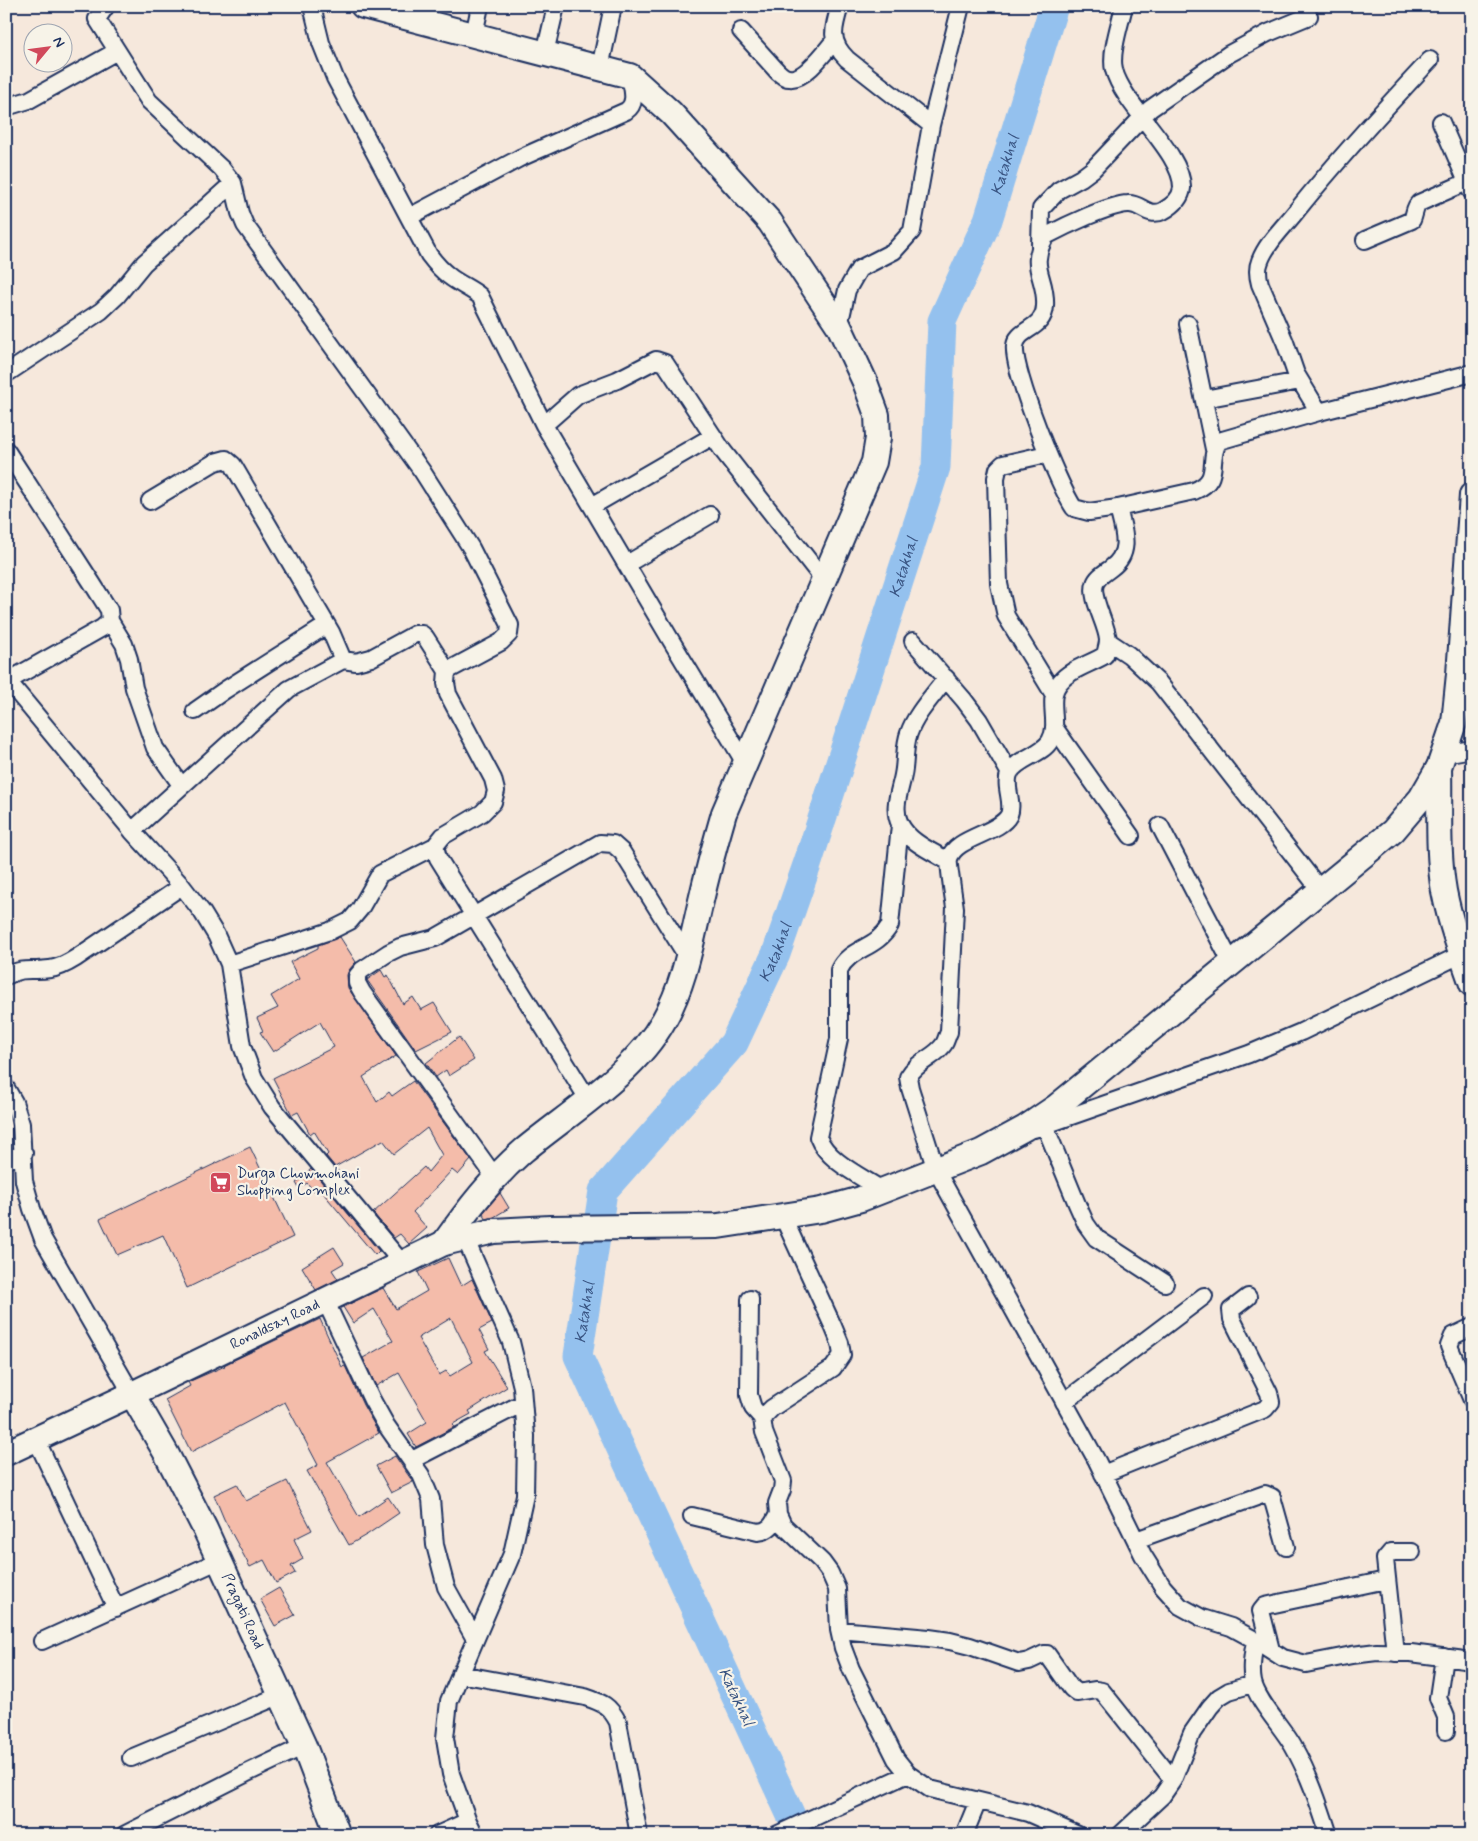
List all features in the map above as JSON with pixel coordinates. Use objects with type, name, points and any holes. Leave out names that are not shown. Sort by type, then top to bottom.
[{"type":"street","points":[[106,6],[97,18],[149,101],[222,169],[233,183],[240,214],[246,225],[422,471],[471,548],[510,625],[509,634],[501,642],[447,671]]},
{"type":"street","points":[[312,6],[322,43],[335,78],[400,204],[410,217],[429,255],[450,278],[470,288],[480,296],[544,425],[745,763]]},
{"type":"street","points":[[474,35],[480,6]]},
{"type":"street","points":[[545,53],[556,6]]},
{"type":"street","points":[[600,68],[613,6]]},
{"type":"street","points":[[840,6],[834,28],[834,41],[838,50],[930,125]]},
{"type":"street","points":[[839,326],[846,290],[859,269],[894,250],[912,231],[930,125],[961,6]]},
{"type":"street","points":[[1040,246],[1046,236],[1114,206],[1130,203],[1153,214],[1162,212],[1174,204],[1180,195],[1182,187],[1174,162],[1120,86],[1114,68],[1114,55],[1124,6]]},
{"type":"street","points":[[371,8],[630,76],[671,113],[770,222],[839,326],[868,390],[877,415],[878,438],[874,462],[724,813],[681,983],[664,1020],[644,1050],[611,1082],[522,1152],[495,1177],[474,1202],[454,1240],[511,1342],[522,1387],[526,1436],[525,1495],[512,1554],[450,1701],[445,1738],[452,1774],[472,1828],[437,1835]]},
{"type":"street","points":[[1188,324],[1214,449],[1212,474],[1205,486],[1118,508],[1089,512],[1074,508],[1067,499],[1047,454],[1021,377],[1015,346],[1020,336],[1034,327],[1043,318],[1046,305],[1037,259],[1040,246],[1039,222],[1041,209],[1059,190],[1081,178],[1092,169],[1142,116],[1229,54],[1268,33],[1309,16]]},
{"type":"street","points":[[741,31],[778,72],[791,79],[809,69],[834,41]]},
{"type":"street","points":[[6,107],[30,100],[117,51]]},
{"type":"street","points":[[1319,412],[1300,381],[1260,284],[1258,275],[1260,261],[1271,243],[1363,131],[1430,60]]},
{"type":"street","points":[[410,217],[520,158],[631,108],[634,102],[630,76]]},
{"type":"street","points":[[1364,240],[1412,220],[1416,206],[1419,203],[1469,187],[1441,122]]},
{"type":"street","points":[[6,374],[101,311],[117,296],[144,263],[233,183]]},
{"type":"street","points":[[544,425],[578,395],[617,380],[656,360],[665,363],[713,436],[764,505],[823,579]]},
{"type":"street","points":[[1214,449],[1219,442],[1227,438],[1319,412],[1472,374]]},
{"type":"street","points":[[1204,399],[1300,381]]},
{"type":"street","points":[[592,506],[713,436]]},
{"type":"street","points":[[1010,772],[1042,750],[1051,740],[1054,727],[1053,693],[1010,622],[1001,600],[996,478],[998,469],[1003,464],[1047,454]]},
{"type":"street","points":[[8,457],[108,610],[110,621],[124,644],[129,659],[134,688],[155,748],[181,785]]},
{"type":"street","points":[[150,502],[215,462],[226,459],[233,466],[327,625],[342,660]]},
{"type":"street","points":[[1002,1140],[1249,1054],[1468,968],[1444,890],[1441,853],[1441,761],[1454,723],[1469,581],[1472,496]]},
{"type":"street","points":[[1053,693],[1060,682],[1069,674],[1094,663],[1105,655],[1108,642],[1094,595],[1095,584],[1101,576],[1118,563],[1124,554],[1125,539],[1118,508]]},
{"type":"street","points":[[627,564],[710,515]]},
{"type":"street","points":[[110,621],[102,628],[7,681],[202,912],[216,935],[229,964],[242,1046],[254,1078],[272,1107],[402,1263]]},
{"type":"street","points":[[195,711],[327,625]]},
{"type":"street","points":[[132,831],[289,689],[342,660],[356,662],[371,658],[415,634],[422,634],[426,638],[447,671],[446,683],[448,694],[493,779],[496,791],[493,802],[482,813],[443,836],[435,846],[380,874],[360,909],[350,920],[330,931],[229,964]]},
{"type":"street","points":[[913,640],[979,720],[1010,772],[1008,786],[1010,803],[1009,815],[1001,823],[955,848],[948,860],[954,891],[949,1032],[944,1045],[913,1067],[908,1077],[910,1088],[936,1170],[1103,1474],[1136,1540],[1163,1588],[1180,1606],[1202,1618],[1231,1627],[1283,1658],[1306,1664],[1378,1652],[1472,1661]]},
{"type":"street","points":[[1108,642],[1129,654],[1159,683],[1321,891]]},
{"type":"street","points":[[946,678],[909,732],[896,814],[900,825],[908,835],[922,846],[948,860]]},
{"type":"street","points":[[1054,727],[1131,836]]},
{"type":"street","points":[[1441,761],[1472,749]]},
{"type":"street","name":"Ronaldsay Road","points":[[6,1453],[402,1263],[454,1240],[494,1231],[550,1228],[718,1226],[784,1217],[821,1210],[882,1190],[981,1152],[1025,1128],[1056,1107],[1393,831],[1420,798],[1441,761]]},
{"type":"street","points":[[882,1190],[831,1156],[822,1147],[818,1137],[840,1039],[839,970],[843,962],[852,955],[876,942],[884,935],[890,925],[900,825]]},
{"type":"street","points":[[1160,826],[1232,964]]},
{"type":"street","points":[[495,1177],[357,983],[357,976],[362,970],[400,947],[435,938],[473,914],[600,842],[613,844],[622,852],[688,958]]},
{"type":"street","points":[[435,846],[438,858],[588,1099]]},
{"type":"street","points":[[6,976],[26,969],[50,969],[64,965],[182,886]]},
{"type":"street","points":[[6,1088],[14,1102],[21,1124],[24,1181],[43,1239],[132,1394]]},
{"type":"street","points":[[1045,1126],[1080,1211],[1096,1238],[1165,1283]]},
{"type":"street","points":[[6,1160],[24,1153]]},
{"type":"street","points":[[762,1418],[772,1408],[833,1368],[842,1356],[840,1343],[833,1326],[784,1217]]},
{"type":"street","points":[[1064,1402],[1204,1296]]},
{"type":"street","points":[[1103,1474],[1265,1409],[1271,1402],[1232,1319],[1231,1310],[1248,1297]]},
{"type":"street","points":[[750,1299],[749,1396],[753,1408],[762,1418],[764,1432],[783,1481],[777,1503],[778,1514],[783,1524],[822,1562],[830,1573],[837,1590],[839,1630],[843,1648],[851,1669],[896,1759],[908,1774],[930,1789],[1028,1813],[1074,1834]]},
{"type":"street","points":[[325,1300],[372,1400],[386,1425],[421,1475],[430,1499],[435,1545],[446,1587],[475,1639]]},
{"type":"street","points":[[1472,1327],[1453,1336],[1449,1346],[1472,1400]]},
{"type":"street","name":"Pragati Road","points":[[132,1394],[206,1529],[304,1746],[338,1835]]},
{"type":"street","points":[[412,1460],[523,1403]]},
{"type":"street","points":[[36,1439],[116,1608]]},
{"type":"street","points":[[1136,1540],[1265,1494],[1272,1497],[1286,1547]]},
{"type":"street","points":[[692,1516],[715,1520],[758,1532],[770,1528],[778,1514]]},
{"type":"street","points":[[1395,1653],[1385,1558],[1391,1552],[1412,1552]]},
{"type":"street","points":[[42,1641],[220,1560]]},
{"type":"street","points":[[1270,1650],[1262,1620],[1261,1611],[1265,1606],[1386,1580]]},
{"type":"street","points":[[839,1630],[950,1641],[1019,1663],[1047,1654],[1071,1688],[1077,1693],[1096,1690],[1102,1692],[1173,1780]]},
{"type":"street","points":[[1255,1640],[1251,1668],[1253,1684],[1262,1701],[1293,1746],[1306,1771],[1320,1804],[1329,1835]]},
{"type":"street","points":[[1444,1657],[1438,1698],[1446,1717],[1446,1731]]},
{"type":"street","points":[[460,1674],[604,1703],[613,1712],[618,1722],[633,1833]]},
{"type":"street","points":[[1120,1835],[1162,1796],[1173,1780],[1192,1733],[1210,1707],[1220,1697],[1230,1691],[1253,1684]]},
{"type":"street","points":[[131,1758],[281,1695]]},
{"type":"street","points":[[124,1835],[304,1746]]},
{"type":"street","points":[[776,1835],[908,1774]]},
{"type":"street","points":[[964,1835],[978,1801]]},
{"type":"building","points":[[340,937],[356,962],[347,975],[348,988],[396,1056],[363,1077],[377,1102],[389,1092],[392,1096],[413,1081],[471,1160],[458,1175],[452,1170],[413,1212],[427,1228],[409,1244],[400,1234],[394,1238],[373,1213],[424,1167],[428,1172],[442,1155],[427,1128],[394,1154],[383,1140],[335,1167],[326,1156],[328,1154],[314,1131],[310,1134],[298,1112],[292,1115],[273,1078],[334,1047],[320,1022],[273,1052],[260,1032],[263,1031],[257,1018],[278,1008],[271,996],[299,979],[290,962],[318,948],[318,945]]},
{"type":"building","points":[[381,970],[385,977],[388,975],[403,1004],[413,997],[421,1010],[434,1003],[452,1032],[416,1050],[367,980]]},
{"type":"building","points":[[459,1037],[474,1060],[449,1076],[446,1070],[436,1077],[426,1063]]},
{"type":"building","name":"Durga Chowmohani Shopping Complex","points":[[250,1147],[293,1237],[187,1288],[163,1235],[117,1255],[100,1219]]},
{"type":"building","points":[[311,1169],[379,1251],[375,1255],[318,1187],[314,1191],[307,1183],[299,1188],[296,1183]]},
{"type":"building","points":[[500,1193],[509,1208],[494,1217],[486,1219],[483,1213]]},
{"type":"building","points":[[334,1247],[344,1263],[332,1270],[338,1279],[316,1290],[302,1267]]},
{"type":"building","points":[[448,1258],[461,1286],[472,1279],[492,1323],[479,1330],[489,1349],[485,1351],[507,1387],[469,1411],[471,1414],[453,1424],[454,1427],[416,1447],[408,1434],[427,1422],[399,1373],[376,1386],[363,1358],[393,1341],[374,1309],[353,1323],[343,1307],[383,1288],[396,1309],[427,1291],[418,1272]],"holes":[[[451,1318],[473,1362],[450,1376],[446,1371],[439,1375],[418,1338]]]},
{"type":"building","points":[[320,1319],[342,1367],[345,1366],[363,1405],[379,1433],[327,1462],[359,1517],[388,1497],[399,1513],[349,1545],[307,1471],[318,1465],[285,1402],[191,1452],[165,1400],[190,1386],[188,1382]]},
{"type":"building","points":[[395,1456],[413,1482],[391,1493],[376,1466]]},
{"type":"building","points":[[287,1481],[312,1530],[294,1539],[303,1559],[291,1566],[295,1573],[276,1583],[264,1560],[250,1567],[224,1519],[214,1495],[237,1484],[246,1501]]},
{"type":"building","points":[[279,1588],[295,1615],[275,1626],[260,1599]]},
{"type":"waterway","name":"Katakhal","points":[[800,1835],[578,1356],[603,1191],[734,1043],[776,954],[808,862],[936,467],[942,321],[988,220],[1054,6]]},
{"type":"place","name":"Durga Chowmohani Shopping Complex","points":[[221,1183]]}]
